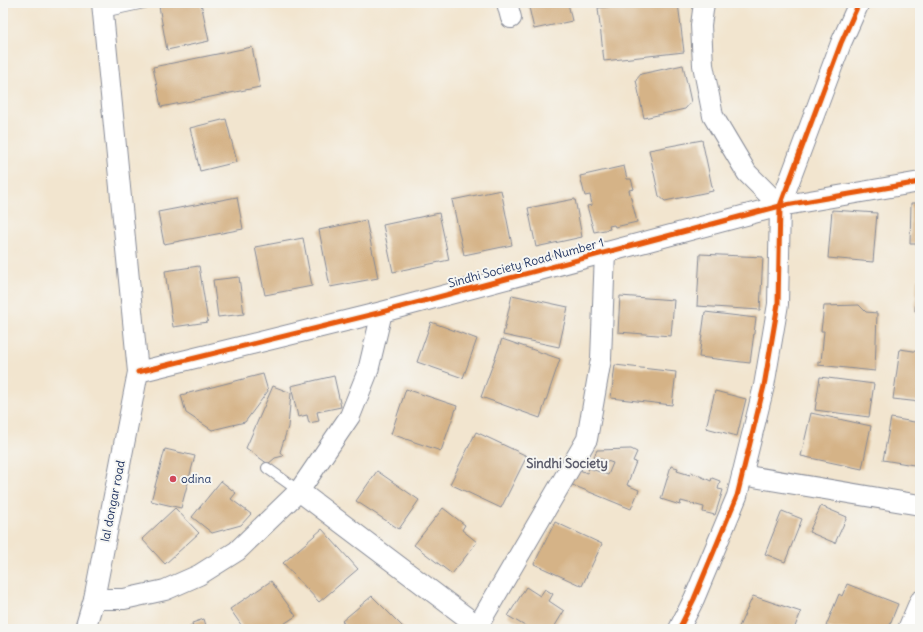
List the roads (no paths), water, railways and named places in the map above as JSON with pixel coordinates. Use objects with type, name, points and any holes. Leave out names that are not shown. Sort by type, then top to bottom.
[{"type":"street","points":[[704,3],[700,25],[703,65],[713,116],[747,173],[780,206]]},
{"type":"street","points":[[679,629],[694,599],[734,504],[764,386],[778,304],[780,206],[841,43],[859,3]]},
{"type":"street","name":"lal dongar road","points":[[85,629],[94,599],[138,372],[102,8]]},
{"type":"street","name":"Sindhi Society Road Number 1","points":[[138,372],[382,312],[780,206],[920,182]]},
{"type":"street","points":[[298,491],[479,628],[587,439],[601,359],[605,252]]},
{"type":"street","points":[[94,599],[124,599],[165,590],[199,575],[237,551],[298,491],[350,416],[368,371],[382,312]]},
{"type":"street","points":[[742,476],[920,505]]},
{"type":"lane","points":[[102,8],[144,3]]},
{"type":"lane","points":[[267,468],[298,491]]},
{"type":"place","name":"odina","points":[[173,479]]},
{"type":"district","name":"Sindhi Society","points":[[567,463]]}]
